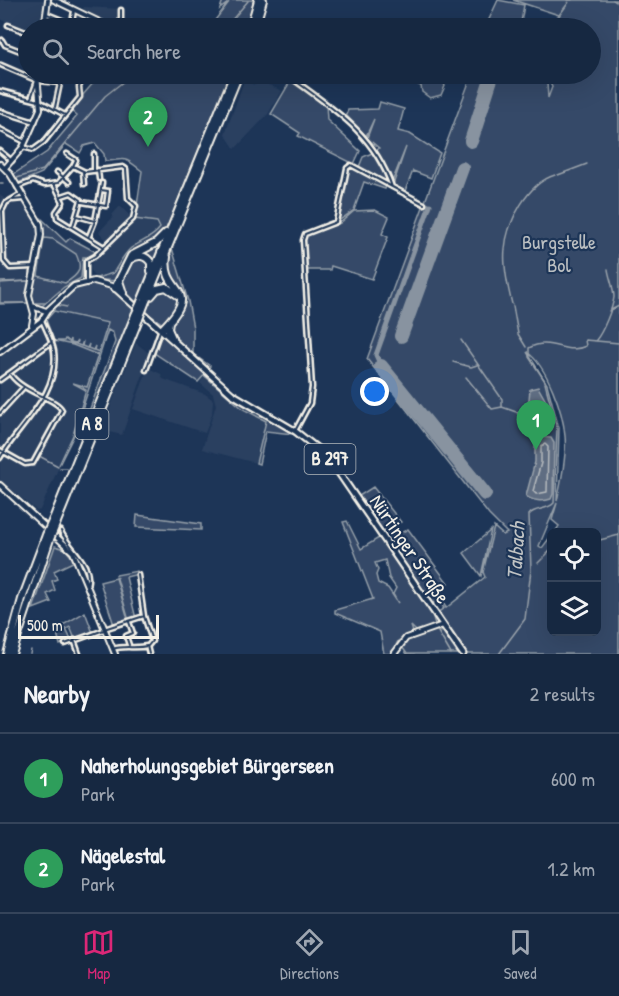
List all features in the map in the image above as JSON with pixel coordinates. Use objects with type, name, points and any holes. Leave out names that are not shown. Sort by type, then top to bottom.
[{"type":"highway","points":[[253,18],[258,0]]},
{"type":"highway","points":[[258,18],[263,0]]},
{"type":"highway","name":"A 8","points":[[144,302],[150,281],[230,84]]},
{"type":"highway","name":"A 8","points":[[7,654],[22,599],[235,84]]},
{"type":"highway","points":[[123,293],[117,284],[134,253],[161,240],[172,226]]},
{"type":"highway","points":[[160,331],[178,311],[182,299],[167,269],[168,247]]},
{"type":"highway","points":[[126,264],[137,256],[148,259],[152,268],[150,281]]},
{"type":"highway","points":[[144,302],[157,289],[170,288],[179,296],[178,311]]},
{"type":"highway","points":[[169,322],[168,329],[172,338]]},
{"type":"highway","name":"A 8","points":[[12,654],[48,537]]},
{"type":"main road","name":"Nürtinger Straße","points":[[123,293],[160,331],[172,338],[239,399],[295,431],[323,452],[337,468],[463,654]]},
{"type":"street","points":[[45,18],[48,0]]},
{"type":"street","points":[[54,0],[90,18]]},
{"type":"street","points":[[121,10],[121,18]]},
{"type":"street","points":[[73,18],[74,11]]},
{"type":"street","points":[[46,14],[56,18]]},
{"type":"street","points":[[8,26],[18,30]]},
{"type":"street","points":[[2,40],[5,45],[18,50]]},
{"type":"street","points":[[1,65],[18,72]]},
{"type":"street","points":[[31,98],[36,84]]},
{"type":"street","points":[[5,168],[24,144],[35,122],[39,101],[37,84]]},
{"type":"street","points":[[55,107],[60,84]]},
{"type":"street","points":[[0,129],[36,149],[80,97],[80,84]]},
{"type":"street","points":[[300,84],[328,103],[358,129],[377,155],[392,187]]},
{"type":"street","points":[[0,91],[31,98],[55,107],[65,115]]},
{"type":"street","points":[[0,111],[35,122]]},
{"type":"street","points":[[0,151],[12,161]]},
{"type":"street","points":[[17,187],[33,181],[44,185],[54,184],[64,178],[76,160],[67,154]]},
{"type":"street","points":[[94,154],[94,171]]},
{"type":"street","points":[[0,164],[5,168],[40,224],[30,299],[31,305],[41,315],[52,342],[53,368],[33,415],[2,451],[0,458]]},
{"type":"street","points":[[73,165],[83,171],[125,168],[128,198],[135,205],[133,219],[86,261],[86,282]]},
{"type":"street","points":[[295,431],[310,403],[312,387],[303,237],[308,232],[336,222],[349,165],[424,204]]},
{"type":"street","points":[[83,171],[84,184]]},
{"type":"street","points":[[98,171],[99,179]]},
{"type":"street","points":[[57,172],[69,182]]},
{"type":"street","points":[[89,236],[99,205],[102,183]]},
{"type":"street","points":[[54,184],[63,202],[56,212],[57,218],[104,247]]},
{"type":"street","points":[[62,196],[71,193],[82,202],[107,204],[108,191],[101,190]]},
{"type":"street","points":[[22,196],[6,203],[2,211],[3,258],[8,267],[34,269]]},
{"type":"street","points":[[73,226],[82,202]]},
{"type":"street","points":[[77,216],[95,221]]},
{"type":"street","points":[[86,272],[94,281]]},
{"type":"street","points":[[0,352],[74,286],[94,281],[117,284]]},
{"type":"street","points":[[31,305],[41,315]]},
{"type":"street","points":[[146,370],[160,331]]},
{"type":"street","points":[[0,380],[11,375],[52,342]]},
{"type":"street","points":[[2,451],[28,465],[35,461],[62,410],[58,404],[23,388],[11,375]]},
{"type":"street","points":[[0,413],[23,388]]},
{"type":"street","points":[[0,485],[73,552],[114,652],[123,646],[131,648],[147,646],[152,641],[144,616],[138,575]]},
{"type":"street","points":[[61,531],[83,564],[89,580],[87,585]]},
{"type":"street","points":[[79,567],[87,585]]},
{"type":"street","points":[[65,644],[144,616]]},
{"type":"street","points":[[129,622],[133,633],[126,636],[135,654]]},
{"type":"street","points":[[394,654],[405,638],[443,625]]},
{"type":"street","points":[[74,640],[79,654]]},
{"type":"street","points":[[147,646],[149,654]]},
{"type":"shaded area","points":[[0,0],[46,0],[43,18],[18,18],[18,26],[0,19]]},
{"type":"shaded area","points":[[84,7],[122,9],[122,18],[73,18],[74,12],[80,15]]},
{"type":"shaded area","points":[[243,84],[267,84],[282,91],[268,114],[235,149],[225,134]]},
{"type":"shaded area","points":[[0,194],[9,204],[23,202],[83,259],[80,279],[67,285],[0,284]]},
{"type":"shaded area","points":[[120,206],[132,218],[107,241],[99,232]]},
{"type":"shaded area","points":[[134,219],[156,223],[159,228],[153,237],[134,246],[124,255],[113,272],[94,277],[90,268],[93,258]]},
{"type":"shaded area","points":[[54,311],[108,322],[73,435],[40,510],[37,511],[0,480],[0,358]]},
{"type":"shaded area","points":[[136,343],[150,354],[122,435],[101,430]]},
{"type":"shaded area","points":[[148,368],[161,374],[163,379],[205,394],[213,400],[212,414],[205,433],[133,409]]},
{"type":"shaded area","points":[[205,376],[243,409],[266,421],[256,463],[202,449],[216,405],[213,394],[200,383]]},
{"type":"green space","points":[[223,0],[254,0],[249,18],[217,18],[229,2],[220,9]]},
{"type":"green space","points":[[498,0],[524,5],[522,18],[490,18]]},
{"type":"green space","name":"Burgstelle Bol","points":[[513,0],[619,0],[619,654],[466,654],[437,613],[444,608],[438,601],[431,604],[388,540],[408,529],[448,583],[437,590],[446,608],[485,577],[483,572],[494,527],[503,535],[507,533],[489,515],[367,359],[468,84],[547,84],[548,98],[552,87],[550,84],[601,84],[601,18],[557,18],[569,2],[559,15]],"holes":[[[527,352],[541,368],[553,390],[564,426],[564,459],[557,501],[559,428],[547,384]]]},
{"type":"green space","points":[[92,84],[226,84],[136,302],[116,281],[93,279],[113,273],[131,248],[160,228],[157,222],[135,219],[142,171],[124,160],[105,161],[104,154],[95,143],[84,146],[80,153],[66,144],[42,173],[18,183],[14,174],[47,152],[77,116],[70,110]]},
{"type":"green space","points":[[289,84],[297,84],[326,104],[327,120],[360,151],[354,164],[298,136],[300,133],[271,114]]},
{"type":"green space","points":[[417,84],[444,84],[445,86],[441,95],[430,98],[422,92],[421,86]]},
{"type":"green space","points":[[380,102],[404,109],[398,131],[410,134],[440,153],[431,178],[413,171],[405,191],[393,185],[406,147],[392,182],[377,150],[379,148],[367,138],[374,119],[366,136],[346,115],[348,110],[378,109]]},
{"type":"green space","points":[[372,153],[387,183],[359,167],[363,157]]},
{"type":"green space","points":[[353,167],[386,186],[385,189],[364,182],[354,210],[337,222],[348,169]]},
{"type":"green space","points":[[375,210],[389,217],[382,234],[388,237],[372,279],[331,266],[330,270],[305,270],[304,240],[306,235],[340,223],[354,211]]},
{"type":"green space","points":[[42,219],[66,242],[70,238],[96,252],[91,257],[83,257],[81,278],[64,287],[41,307],[35,306],[31,299],[44,230]],"holes":[[[44,238],[53,239],[76,254],[78,259],[78,271],[65,283],[38,276]]]},
{"type":"green space","points":[[172,248],[188,301],[193,328],[193,354],[210,366],[208,369],[173,337],[170,326],[180,314],[184,302],[168,267]]},
{"type":"green space","points":[[29,281],[28,303],[0,304],[0,282]]},
{"type":"green space","points":[[93,283],[113,289],[134,308],[80,444],[82,430],[115,342],[113,333],[108,330],[73,437],[59,465],[73,435],[86,390],[73,383],[87,387],[98,355],[73,345],[54,341],[65,339],[69,342],[70,339],[70,343],[75,344],[77,341],[76,344],[81,346],[83,341],[82,346],[87,348],[89,344],[88,348],[93,350],[95,346],[94,350],[99,352],[108,323],[54,311],[46,320],[53,338],[43,320],[45,315],[72,290]]},
{"type":"green space","points":[[162,288],[177,295],[178,300],[174,311],[163,324],[146,312],[152,295]]},
{"type":"green space","points":[[163,333],[207,372],[198,382],[154,353],[157,339]]},
{"type":"green space","points":[[207,373],[237,399],[300,438],[293,434],[266,431],[259,464],[256,463],[266,421],[243,409],[205,376]]},
{"type":"green space","points":[[373,487],[401,522],[383,531],[359,496]]},
{"type":"green space","points":[[137,515],[201,524],[201,530],[136,527]]},
{"type":"green space","points":[[347,521],[361,549],[382,536],[438,620],[436,626],[417,632],[411,626],[413,632],[398,641],[392,654],[384,654],[380,632],[335,613],[335,610],[373,599],[343,522]],"holes":[[[385,560],[389,578],[396,588],[393,594],[398,603],[388,588],[378,583],[376,575],[378,570],[375,563]]]},
{"type":"green space","points":[[491,530],[481,576],[464,553]]},
{"type":"green space","points":[[55,546],[65,549],[75,561],[54,571],[57,579],[52,581],[55,590],[47,594],[51,602],[33,609]]},
{"type":"green space","points":[[137,571],[138,574],[126,577],[136,619],[129,621],[116,575]]},
{"type":"green space","points":[[116,578],[128,619],[114,625],[100,582]]},
{"type":"green space","points":[[85,612],[93,633],[75,639],[70,627],[66,629],[71,640],[60,645],[56,629]]},
{"type":"green space","points":[[435,630],[443,632],[458,654],[407,654],[400,644],[404,640]]},
{"type":"water","points":[[538,387],[547,403],[552,429],[548,432],[533,432],[526,418],[518,414],[528,410],[530,389]]},
{"type":"water","points":[[539,437],[551,438],[554,443],[553,494],[551,499],[545,500],[534,500],[526,496],[535,462],[535,440]]},
{"type":"waterway","points":[[613,0],[619,4]]},
{"type":"waterway","points":[[234,18],[248,1]]},
{"type":"waterway","points":[[17,178],[43,170],[105,96],[120,84]]},
{"type":"waterway","points":[[558,175],[587,164]]},
{"type":"waterway","points":[[512,304],[505,262],[505,249],[510,227],[528,195],[545,179],[555,175]]},
{"type":"waterway","points":[[596,340],[602,331],[614,297],[608,269]]},
{"type":"waterway","points":[[0,283],[28,281]]},
{"type":"waterway","points":[[0,303],[45,303]]},
{"type":"waterway","points":[[56,305],[67,307]]},
{"type":"waterway","points":[[513,306],[518,334],[526,347]]},
{"type":"waterway","points":[[609,311],[619,306]]},
{"type":"waterway","points":[[461,340],[502,399],[502,407]]},
{"type":"waterway","name":"Talbach","points":[[545,381],[529,357],[529,348],[544,344],[571,349],[586,346],[585,340],[619,343]]},
{"type":"waterway","points":[[453,362],[471,367],[477,365]]},
{"type":"waterway","points":[[466,377],[492,409],[502,407],[519,413]]},
{"type":"waterway","name":"Talbach","points":[[499,654],[525,619],[531,570],[529,515],[554,503],[557,429],[545,383]]},
{"type":"waterway","points":[[41,457],[58,466]]},
{"type":"waterway","points":[[60,468],[67,468]]},
{"type":"waterway","points":[[601,540],[619,535]]},
{"type":"waterway","points":[[538,563],[547,554]]},
{"type":"waterway","points":[[431,611],[435,624]]},
{"type":"waterway","points":[[437,630],[451,654]]},
{"type":"waterway","points":[[30,654],[31,650]]},
{"type":"taxiway","points":[[381,366],[376,355],[430,205]]},
{"type":"runway","points":[[471,141],[489,84]]},
{"type":"runway","points":[[401,336],[462,168]]},
{"type":"runway","points":[[381,366],[485,494]]},
{"type":"place","name":"Nägelestal","points":[[148,147]]},
{"type":"place","name":"Naherholungsgebiet Bürgerseen","points":[[536,450]]}]
